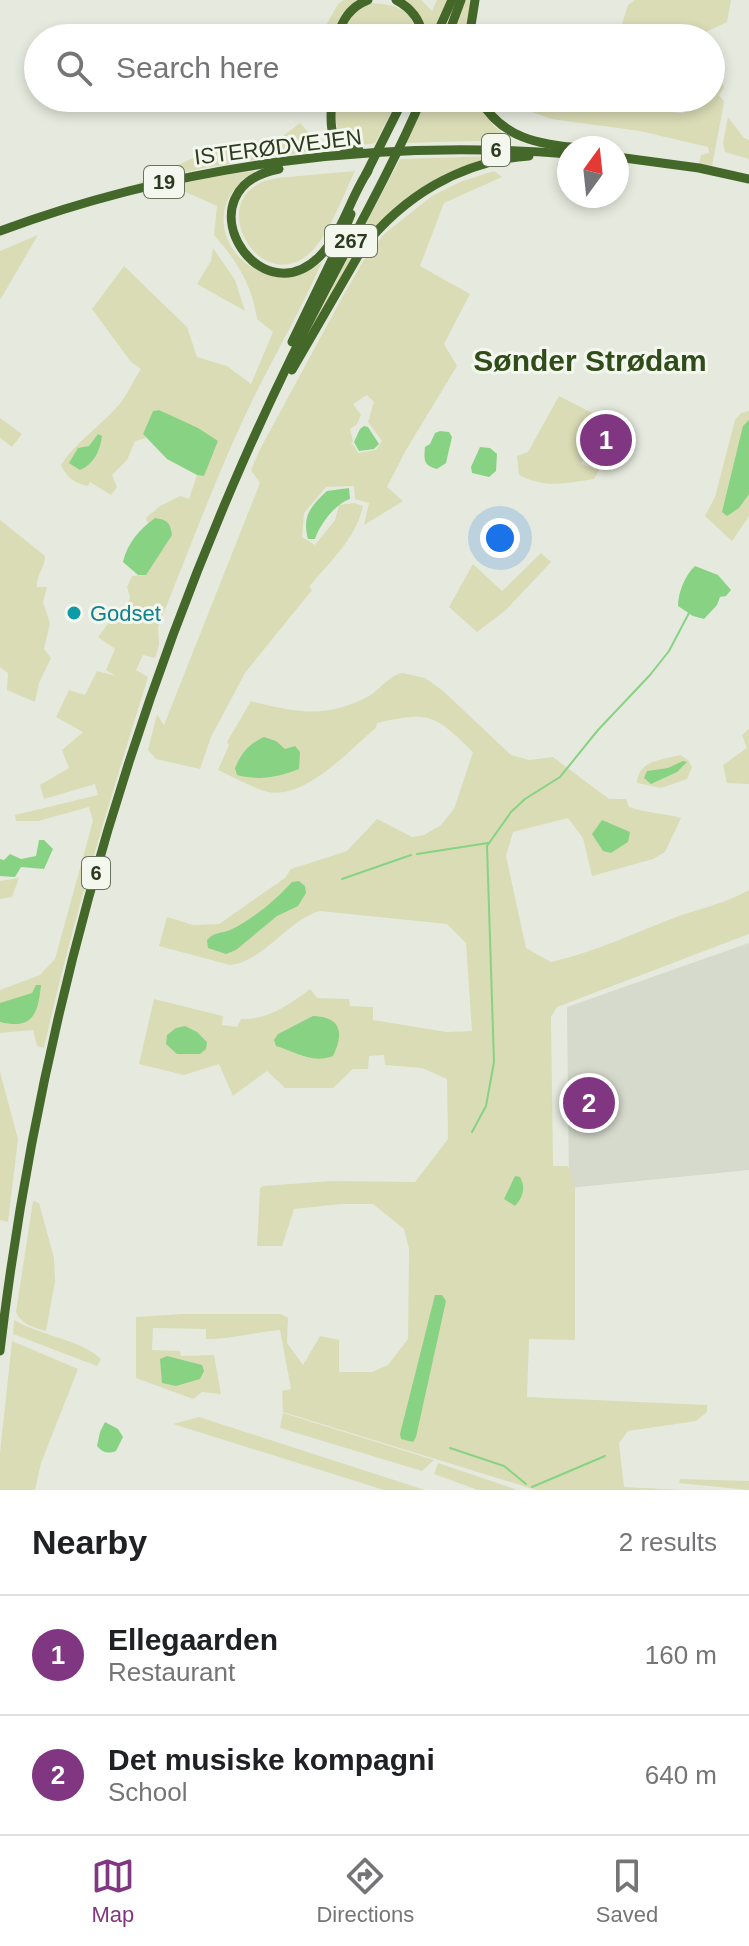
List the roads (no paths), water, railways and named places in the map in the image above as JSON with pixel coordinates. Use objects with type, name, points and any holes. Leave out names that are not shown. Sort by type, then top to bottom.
[{"type":"highway","points":[[343,24],[347,15],[368,0]]},
{"type":"highway","points":[[396,0],[415,15],[420,24]]},
{"type":"highway","points":[[441,24],[452,0]]},
{"type":"highway","points":[[452,24],[461,0]]},
{"type":"highway","points":[[471,24],[475,0]]},
{"type":"highway","points":[[331,112],[333,136],[343,146],[356,152]]},
{"type":"highway","name":"6","points":[[0,1351],[34,1136],[64,995],[124,775],[167,650],[215,527],[264,415],[270,388],[337,249],[368,171],[397,112]]},
{"type":"highway","name":"267","points":[[264,415],[415,112]]},
{"type":"highway","points":[[490,112],[498,123],[517,136],[557,146]]},
{"type":"highway","name":"ISTERØDVEJEN","points":[[0,231],[80,203],[144,186],[208,173],[356,152],[531,151],[557,154]]},
{"type":"highway","points":[[279,384],[292,370],[362,249],[404,204],[438,182],[474,167],[526,156],[557,155]]},
{"type":"highway","points":[[333,157],[267,171],[253,178],[240,192],[232,211],[232,230],[240,249],[253,262],[266,269],[284,272],[315,260],[331,241],[368,171]]},
{"type":"highway","points":[[629,158],[749,179]]},
{"type":"waterway","points":[[472,1132],[486,1106],[494,1062],[487,846],[511,812],[525,799],[560,777],[598,730],[650,675],[669,651],[689,613]]},
{"type":"waterway","points":[[417,854],[488,843]]},
{"type":"waterway","points":[[342,879],[411,855]]},
{"type":"waterway","points":[[450,1448],[504,1466],[526,1484]]},
{"type":"waterway","points":[[532,1487],[605,1456]]},
{"type":"place","name":"Ellegaarden","points":[[606,440]]},
{"type":"place","name":"Godset","points":[[74,613]]},
{"type":"place","name":"Det musiske kompagni","points":[[589,1103]]},
{"type":"district","name":"Sønder Strødam","points":[[590,360]]}]
